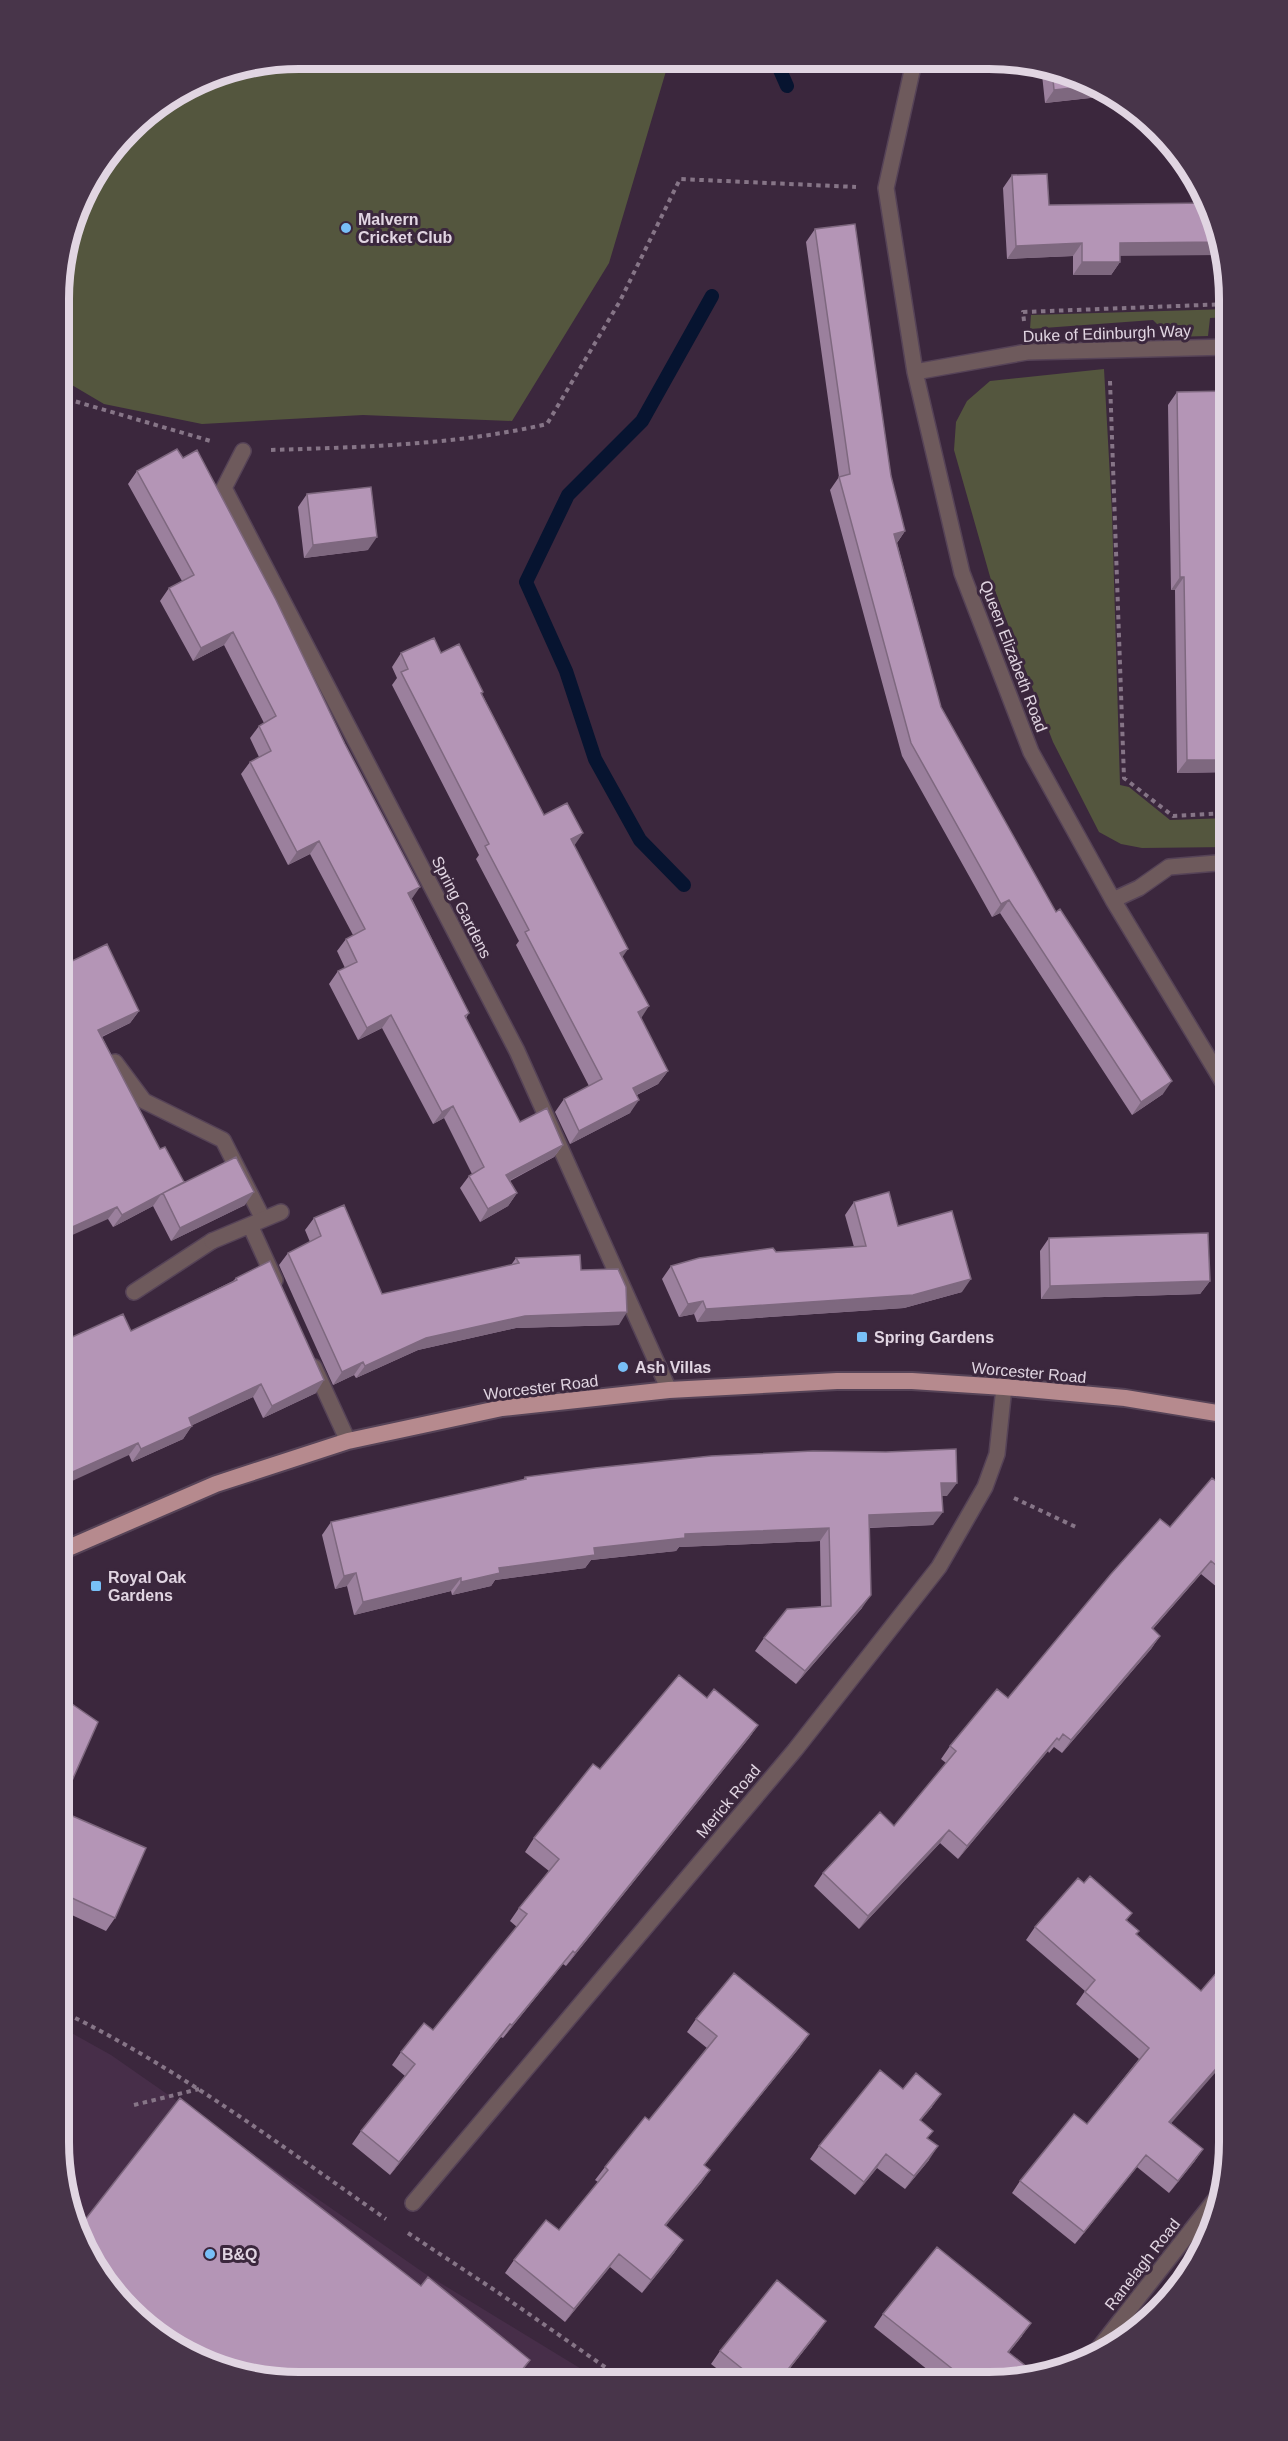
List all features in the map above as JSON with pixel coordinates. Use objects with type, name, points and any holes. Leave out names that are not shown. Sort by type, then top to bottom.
[{"type":"highway","name":"Worcester Road","points":[[69,1548],[216,1484],[348,1441],[502,1407],[669,1390],[837,1381],[912,1381],[1125,1398],[1219,1413]]},
{"type":"street","points":[[886,188],[912,69]]},
{"type":"street","name":"Queen Elizabeth Road","points":[[886,188],[915,372],[967,585],[1031,752],[1113,900],[1219,1075]]},
{"type":"street","name":"Duke of Edinburgh Way","points":[[915,372],[1028,352],[1219,346]]},
{"type":"street","name":"Spring Gardens","points":[[243,451],[224,488],[517,1051],[669,1390]]},
{"type":"street","points":[[1113,900],[1139,888],[1169,867],[1219,863]]},
{"type":"street","points":[[114,1062],[144,1101],[223,1140],[257,1222],[279,1290]]},
{"type":"street","points":[[134,1292],[213,1240],[281,1212]]},
{"type":"street","points":[[309,1355],[348,1441]]},
{"type":"street","name":"Merick Road","points":[[413,2203],[795,1750],[939,1567],[985,1487],[997,1454],[1004,1387]]},
{"type":"street","name":"Ranelagh Road","points":[[1103,2342],[1210,2206]]},
{"type":"path","points":[[69,397],[243,451],[393,446],[519,431],[547,424],[620,301],[680,179],[886,188]]},
{"type":"path","points":[[1028,352],[1023,312],[1219,304]]},
{"type":"path","points":[[1108,350],[1124,778],[1173,816],[1219,814]]},
{"type":"path","points":[[985,1487],[1078,1528]]},
{"type":"path","points":[[69,2015],[108,2033],[200,2089],[394,2224]]},
{"type":"path","points":[[134,2105],[200,2089]]},
{"type":"path","points":[[403,2230],[612,2372]]},
{"type":"shaded area","points":[[69,2032],[111,2055],[424,2273],[586,2372],[284,2372],[254,2368],[225,2360],[171,2333],[147,2315],[126,2294],[100,2257],[81,2216],[73,2187],[69,2157]]},
{"type":"green space","name":"Malvern Cricket Club","points":[[284,69],[667,69],[609,263],[512,421],[363,415],[202,424],[104,404],[69,383],[69,284],[73,254],[81,225],[108,171],[136,136],[184,100],[225,81],[254,73]]},
{"type":"green space","points":[[1219,309],[1219,318],[1210,318],[1208,336],[1170,337],[1153,320],[1030,329],[1031,315]]},
{"type":"green space","points":[[1104,369],[1112,513],[1120,785],[1129,787],[1170,820],[1219,818],[1219,847],[1142,848],[1121,844],[1099,832],[1053,742],[991,580],[954,450],[956,422],[967,401],[990,381]]},
{"type":"building","points":[[1053,78],[1078,87],[1054,90]]},
{"type":"building","points":[[1047,174],[1049,205],[1198,203],[1212,242],[1120,243],[1120,262],[1082,262],[1082,243],[1016,246],[1012,175]]},
{"type":"building","points":[[855,224],[891,476],[905,531],[894,534],[941,707],[1056,912],[1060,909],[1172,1081],[1141,1102],[1009,900],[1001,904],[911,743],[839,477],[850,474],[815,229]]},
{"type":"building","points":[[1219,391],[1219,760],[1187,760],[1184,577],[1180,577],[1177,392]]},
{"type":"building","points":[[177,449],[183,458],[197,450],[276,600],[345,744],[420,887],[408,893],[469,1013],[465,1016],[520,1122],[547,1108],[563,1145],[506,1175],[517,1193],[488,1209],[469,1176],[484,1167],[453,1106],[442,1112],[391,1015],[367,1028],[338,971],[357,962],[346,939],[365,929],[319,841],[297,852],[250,762],[271,751],[259,726],[276,716],[233,632],[201,648],[169,588],[194,575],[137,471]]},
{"type":"building","points":[[371,487],[377,537],[313,545],[307,494]]},
{"type":"building","points":[[434,638],[441,653],[459,644],[483,692],[481,693],[544,815],[567,803],[583,833],[571,839],[628,949],[620,953],[649,1006],[638,1012],[668,1071],[633,1088],[639,1100],[579,1131],[564,1099],[602,1079],[525,932],[529,930],[485,846],[489,844],[401,672],[408,669],[401,653]]},
{"type":"building","points":[[107,944],[139,1011],[98,1030],[160,1149],[165,1147],[184,1182],[122,1215],[117,1207],[69,1229],[69,963]]},
{"type":"building","points":[[236,1157],[254,1192],[180,1228],[163,1193]]},
{"type":"building","points":[[889,1192],[898,1226],[952,1211],[971,1279],[913,1295],[706,1309],[703,1301],[688,1304],[671,1266],[699,1258],[773,1248],[776,1252],[866,1246],[854,1202]]},
{"type":"building","points":[[344,1205],[382,1294],[519,1263],[516,1258],[580,1255],[581,1270],[618,1269],[626,1287],[627,1312],[525,1316],[426,1338],[365,1366],[363,1362],[342,1372],[288,1253],[321,1236],[314,1218]]},
{"type":"building","points":[[1208,1233],[1210,1281],[1050,1286],[1049,1238]]},
{"type":"building","points":[[270,1261],[324,1380],[272,1406],[261,1384],[189,1418],[192,1426],[141,1449],[138,1443],[69,1474],[69,1338],[123,1314],[131,1331],[237,1280],[236,1278]]},
{"type":"building","points":[[956,1449],[957,1483],[941,1483],[943,1512],[869,1515],[871,1595],[805,1671],[764,1638],[787,1609],[831,1606],[829,1528],[685,1534],[685,1538],[594,1548],[595,1555],[499,1568],[500,1573],[461,1582],[461,1578],[363,1602],[356,1573],[344,1576],[331,1522],[526,1479],[525,1477],[595,1468],[711,1456],[813,1451],[886,1452]]},
{"type":"building","points":[[1212,1478],[1219,1484],[1219,1568],[1211,1561],[1152,1628],[1160,1636],[1071,1740],[1063,1734],[1059,1740],[1057,1738],[967,1846],[949,1830],[868,1916],[823,1873],[880,1812],[894,1826],[956,1751],[950,1746],[997,1689],[1008,1698],[1160,1519],[1170,1527]]},
{"type":"building","points":[[679,1675],[707,1698],[714,1689],[758,1725],[575,1953],[573,1951],[512,2025],[510,2024],[399,2162],[361,2131],[415,2064],[401,2052],[424,2023],[433,2030],[527,1914],[519,1908],[559,1859],[534,1838],[593,1764],[600,1769]]},
{"type":"building","points":[[69,1702],[98,1722],[69,1787]]},
{"type":"building","points":[[69,1814],[146,1848],[115,1918],[69,1897]]},
{"type":"building","points":[[1090,1876],[1132,1913],[1126,1920],[1139,1931],[1136,1934],[1201,1991],[1219,1970],[1219,2065],[1169,2122],[1203,2149],[1178,2181],[1146,2155],[1084,2232],[1020,2181],[1074,2114],[1087,2124],[1149,2048],[1085,1992],[1095,1980],[1035,1927],[1078,1878],[1084,1883]]},
{"type":"building","points":[[734,1973],[809,2034],[704,2165],[710,2170],[665,2225],[683,2240],[651,2280],[619,2254],[574,2309],[514,2260],[546,2220],[559,2230],[608,2170],[605,2167],[645,2117],[649,2120],[717,2036],[696,2019]]},
{"type":"building","points":[[880,2070],[903,2089],[916,2073],[941,2094],[920,2120],[933,2131],[927,2138],[938,2146],[914,2176],[886,2154],[864,2182],[819,2146]]},
{"type":"building","name":"B&Q","points":[[180,2098],[421,2286],[428,2277],[530,2360],[520,2372],[284,2372],[254,2368],[225,2360],[171,2333],[136,2305],[108,2270],[83,2222]]},
{"type":"building","points":[[937,2247],[1031,2323],[1008,2352],[1027,2367],[1004,2372],[956,2372],[883,2314]]},
{"type":"building","points":[[777,2280],[826,2321],[786,2372],[746,2372],[720,2351]]},
{"type":"waterway","points":[[780,69],[787,86]]},
{"type":"waterway","points":[[684,885],[640,840],[595,759],[566,671],[526,582],[568,495],[642,421],[712,296]]},
{"type":"place","name":"Malvern Cricket Club","points":[[346,228]]},
{"type":"place","name":"Spring Gardens","points":[[862,1337]]},
{"type":"place","name":"Ash Villas","points":[[623,1367]]},
{"type":"place","name":"Royal Oak Gardens","points":[[96,1586]]},
{"type":"place","name":"B&Q","points":[[210,2254]]}]
